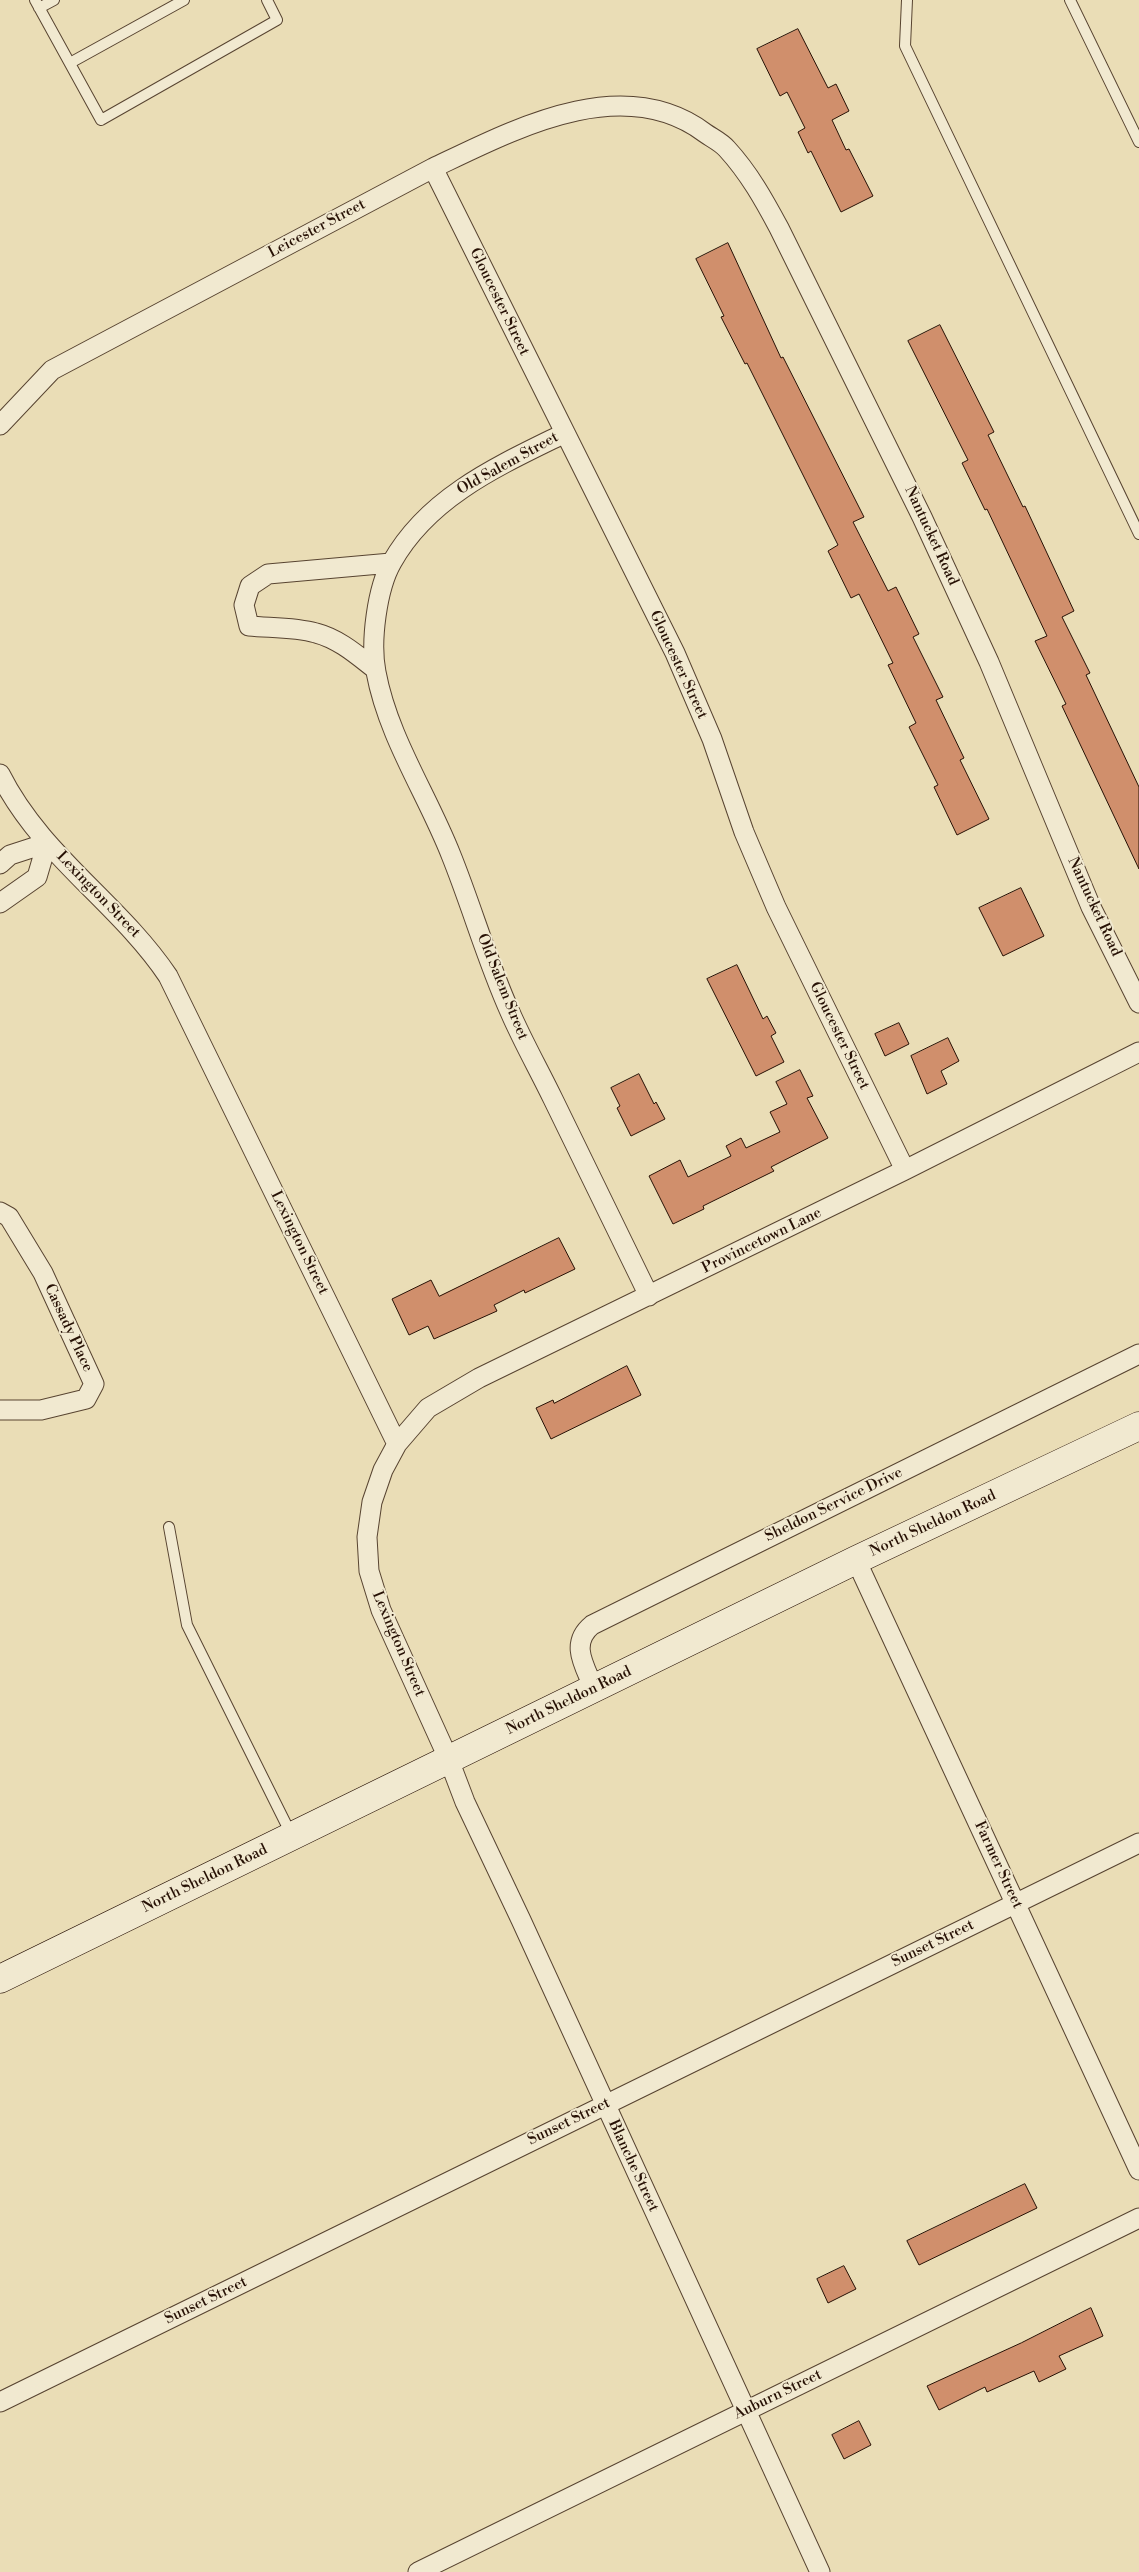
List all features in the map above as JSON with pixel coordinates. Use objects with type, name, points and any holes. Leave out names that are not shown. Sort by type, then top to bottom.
[{"type":"main road","name":"North Sheldon Road","points":[[0,1979],[856,1560],[1139,1426]]},
{"type":"street","name":"Leicester Street","points":[[0,425],[52,370],[433,168],[491,140],[544,120],[585,110],[631,105],[665,112]]},
{"type":"street","name":"Nantucket Road","points":[[665,112],[694,124],[725,147],[754,182],[779,228],[927,526],[990,662],[1091,907],[1139,1003]]},
{"type":"street","name":"Gloucester Street","points":[[433,168],[675,653],[712,739],[744,832],[776,907],[905,1170]]},
{"type":"street","name":"Old Salem Street","points":[[565,433],[481,476],[448,497],[416,529],[391,563],[376,617],[375,670],[383,701],[394,730],[451,855],[511,1014],[649,1296]]},
{"type":"street","points":[[375,670],[343,645],[314,632],[249,626],[244,605],[250,586],[268,574],[391,563]]},
{"type":"street","name":"Lexington Street","points":[[0,774],[11,796],[47,843],[90,890],[133,930],[168,976],[397,1444],[383,1470],[372,1502],[368,1537],[369,1571],[380,1610],[449,1760]]},
{"type":"street","points":[[0,864],[10,855],[47,843]]},
{"type":"street","points":[[0,904],[37,877],[47,843]]},
{"type":"street","name":"Provincetown Lane","points":[[397,1444],[428,1408],[479,1378],[905,1170],[1139,1052]]},
{"type":"street","name":"Cassady Place","points":[[0,1212],[9,1216],[43,1273],[94,1384],[86,1399],[42,1410],[0,1410]]},
{"type":"street","name":"Sheldon Service Drive","points":[[594,1689],[578,1651],[581,1638],[592,1625],[1139,1354]]},
{"type":"street","name":"Farmer Street","points":[[856,1560],[1139,2170]]},
{"type":"street","name":"Blanche Street","points":[[449,1760],[465,1802],[820,2572]]},
{"type":"street","name":"Sunset Street","points":[[0,2402],[1139,1843]]},
{"type":"street","name":"Auburn Street","points":[[418,2572],[1139,2218]]},
{"type":"lane","points":[[54,0],[37,4],[101,120],[277,20],[267,0]]},
{"type":"lane","points":[[70,63],[184,0]]},
{"type":"lane","points":[[907,0],[905,46],[1139,534]]},
{"type":"lane","points":[[1070,0],[1139,142]]},
{"type":"lane","points":[[170,1527],[187,1625],[293,1836]]},
{"type":"building","points":[[798,29],[828,88],[836,84],[849,111],[832,120],[846,150],[849,149],[873,196],[841,212],[811,151],[808,153],[798,132],[805,128],[787,92],[780,96],[757,49]]},
{"type":"building","points":[[728,243],[781,358],[783,357],[864,517],[853,522],[888,591],[896,587],[919,634],[913,637],[943,697],[936,700],[964,758],[960,760],[989,819],[957,835],[934,787],[938,785],[909,727],[916,723],[888,665],[893,663],[859,594],[851,598],[828,551],[838,545],[747,363],[745,364],[721,317],[724,316],[696,259]]},
{"type":"building","points":[[940,325],[994,432],[988,435],[1023,507],[1025,506],[1074,611],[1062,617],[1090,673],[1086,675],[1139,787],[1139,869],[1062,706],[1066,704],[1035,641],[1047,636],[987,509],[985,510],[962,463],[968,460],[908,341]]},
{"type":"building","points":[[1021,888],[1044,936],[1003,956],[979,908]]},
{"type":"building","points":[[737,965],[763,1019],[767,1016],[776,1033],[771,1036],[784,1062],[756,1076],[707,979]]},
{"type":"building","points":[[899,1023],[909,1044],[885,1056],[875,1034]]},
{"type":"building","points":[[948,1038],[959,1061],[941,1071],[947,1084],[927,1094],[911,1056]]},
{"type":"building","points":[[800,1070],[813,1096],[807,1098],[828,1138],[771,1167],[774,1171],[703,1206],[704,1209],[673,1224],[649,1176],[680,1160],[688,1177],[731,1156],[726,1146],[741,1138],[746,1148],[780,1132],[770,1112],[787,1104],[776,1082]]},
{"type":"building","points":[[639,1074],[654,1104],[656,1102],[665,1119],[631,1136],[617,1108],[620,1106],[611,1088]]},
{"type":"building","points":[[559,1238],[575,1269],[525,1293],[524,1290],[494,1305],[497,1311],[434,1339],[428,1326],[409,1335],[392,1299],[431,1280],[439,1296]]},
{"type":"building","points":[[627,1366],[641,1395],[551,1439],[536,1408],[553,1400],[554,1403]]},
{"type":"building","points":[[1025,2184],[1037,2208],[919,2265],[907,2241]]},
{"type":"building","points":[[844,2266],[856,2289],[828,2303],[817,2279]]},
{"type":"building","points":[[1091,2308],[1103,2336],[1059,2356],[1066,2369],[1039,2382],[1034,2371],[987,2392],[985,2387],[939,2410],[927,2386],[1021,2343]]},
{"type":"building","points":[[859,2421],[871,2445],[844,2459],[832,2435]]}]
